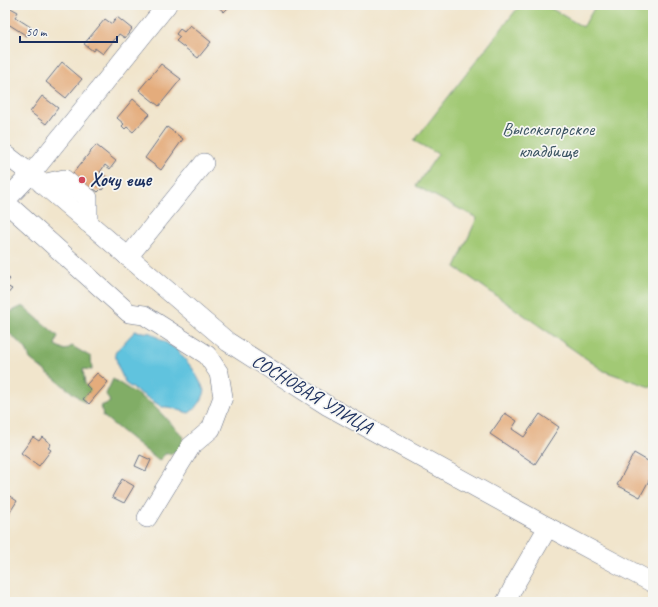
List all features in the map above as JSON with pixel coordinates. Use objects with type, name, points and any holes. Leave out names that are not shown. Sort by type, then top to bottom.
[{"type":"street","points":[[148,518],[191,446],[211,429],[223,397],[219,373],[207,355],[144,315],[129,313],[5,201],[36,179],[167,5]]},
{"type":"street","name":"СОСНОВАЯ УЛИЦА","points":[[5,154],[228,342],[321,402],[653,583]]},
{"type":"street","points":[[128,257],[204,163]]},
{"type":"street","points":[[506,602],[548,527]]},
{"type":"green space","name":"Высокогорское кладбище","points":[[520,5],[545,5],[583,27],[596,5],[637,5],[653,16],[653,383],[650,387],[604,371],[455,267],[477,218],[416,186],[438,154],[414,141]]},
{"type":"green space","points":[[23,306],[58,336],[55,345],[65,350],[72,346],[91,357],[92,370],[83,369],[85,384],[93,390],[84,402],[30,359],[26,349],[5,329],[5,307],[10,312]]},
{"type":"green space","points":[[113,379],[152,404],[184,437],[178,453],[165,454],[159,461],[103,416],[101,406],[110,402],[106,394]]},
{"type":"water","points":[[135,331],[151,333],[177,350],[193,369],[205,391],[199,404],[189,413],[162,407],[126,384],[118,367],[115,353]]},
{"type":"building","points":[[5,5],[18,12],[15,17],[32,28],[27,36],[5,22]]},
{"type":"building","points":[[216,5],[231,5],[224,12]]},
{"type":"building","points":[[117,17],[132,29],[125,38],[119,34],[103,54],[95,48],[93,51],[84,44],[105,19],[112,24]]},
{"type":"building","points":[[190,25],[211,42],[198,58],[176,41],[180,37],[176,34],[180,29],[184,32]]},
{"type":"building","points":[[62,62],[82,79],[66,98],[46,82]]},
{"type":"building","points":[[161,64],[181,79],[159,106],[139,90]]},
{"type":"building","points":[[42,96],[58,108],[46,124],[30,112]]},
{"type":"building","points":[[133,99],[150,114],[133,132],[127,127],[125,129],[122,126],[124,124],[117,118]]},
{"type":"building","points":[[167,127],[183,139],[161,170],[145,158]]},
{"type":"building","points":[[96,145],[116,161],[110,169],[105,165],[100,172],[110,180],[102,190],[101,189],[98,192],[94,189],[88,190],[75,182],[73,173]]},
{"type":"building","points":[[5,275],[10,279],[5,285]]},
{"type":"building","points":[[5,285],[12,289],[5,297]]},
{"type":"building","points":[[97,373],[108,382],[89,404],[83,399],[91,390],[86,385]]},
{"type":"building","points":[[505,413],[517,421],[512,429],[524,437],[540,414],[559,427],[535,464],[490,434]]},
{"type":"building","points":[[33,437],[39,441],[42,437],[51,444],[48,448],[51,450],[39,466],[21,453]]},
{"type":"building","points":[[634,453],[653,464],[653,473],[640,497],[617,485]]},
{"type":"building","points":[[140,455],[151,460],[146,471],[135,466]]},
{"type":"building","points":[[122,479],[134,486],[124,503],[112,497]]},
{"type":"building","points":[[5,493],[17,501],[7,517],[5,516]]},
{"type":"place","name":"Хочу еще","points":[[82,180]]}]
